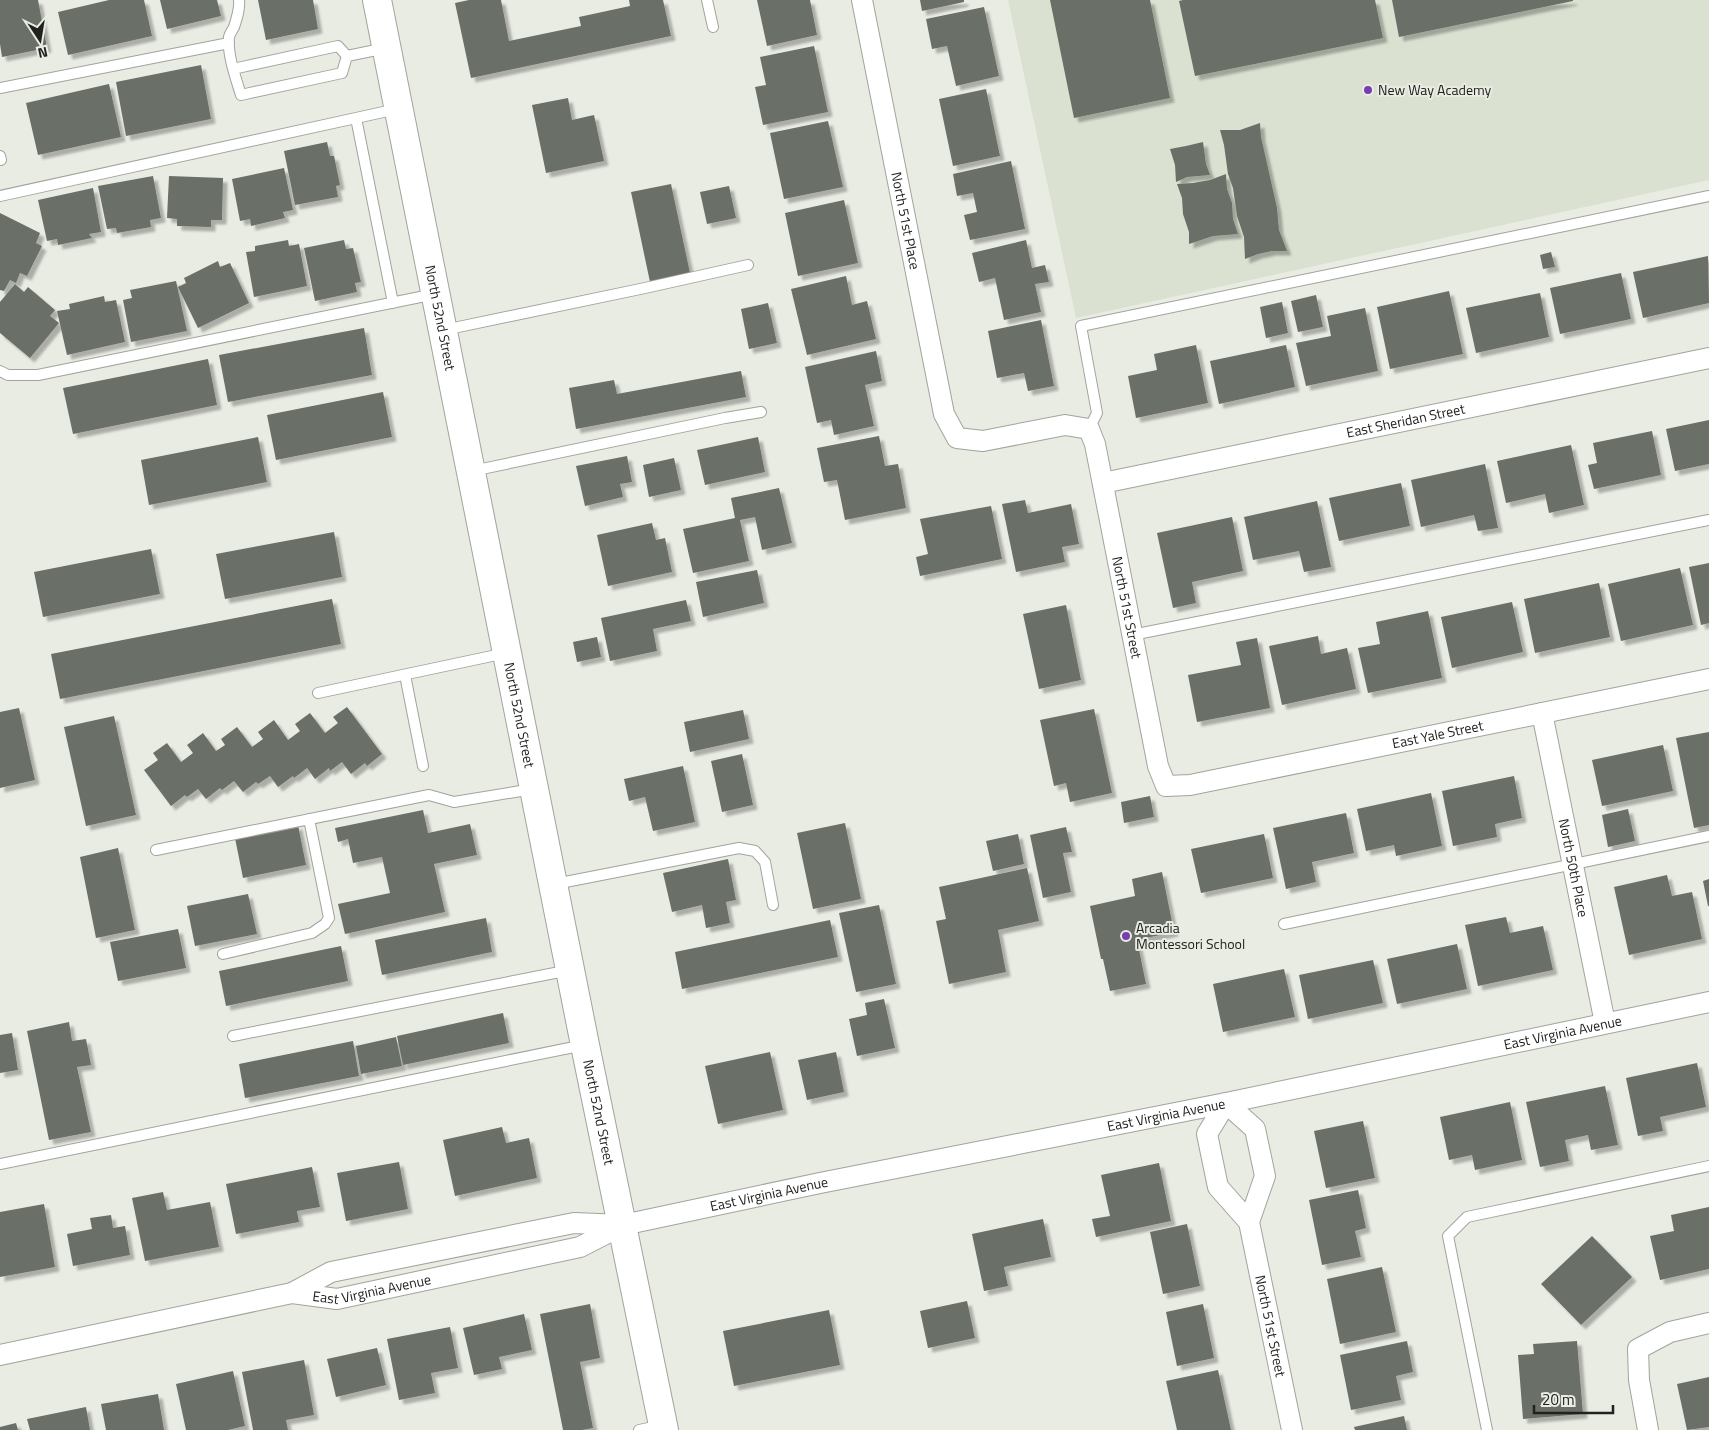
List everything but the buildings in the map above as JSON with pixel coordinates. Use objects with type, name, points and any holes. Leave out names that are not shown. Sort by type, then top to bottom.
[{"type":"main road","name":"North 52nd Street","points":[[381,2],[387,48],[399,109],[623,1225],[656,1428]]},
{"type":"street","name":"North 51st Place","points":[[862,0],[944,414],[957,438],[983,441],[1065,425],[1089,428]]},
{"type":"street","name":"East Sheridan Street","points":[[1103,483],[1709,358]]},
{"type":"street","name":"North 51st Street","points":[[1089,428],[1095,444],[1103,483],[1158,766],[1166,786]]},
{"type":"street","name":"East Yale Street","points":[[1166,786],[1190,785],[1709,678]]},
{"type":"street","name":"North 50th Place","points":[[1542,713],[1605,1023]]},
{"type":"street","name":"East Virginia Avenue","points":[[0,1355],[292,1293],[331,1272],[574,1223],[623,1225],[829,1181],[1226,1103],[1709,1002]]},
{"type":"street","name":"North 51st Street","points":[[1226,1103],[1256,1129],[1265,1176],[1250,1222],[1292,1430]]},
{"type":"street","points":[[1226,1103],[1207,1134],[1218,1187],[1250,1222]]},
{"type":"street","name":"East Virginia Avenue","points":[[292,1293],[337,1299],[580,1248],[623,1225]]},
{"type":"street","points":[[1648,1430],[1639,1380],[1638,1349],[1670,1332],[1709,1323]]},
{"type":"lane","points":[[239,0],[240,7],[230,34],[229,43],[240,95],[342,73],[347,56]]},
{"type":"lane","points":[[707,0],[713,26]]},
{"type":"lane","points":[[0,88],[229,43]]},
{"type":"lane","points":[[233,69],[338,46],[347,56]]},
{"type":"lane","points":[[347,56],[387,48]]},
{"type":"lane","points":[[0,196],[399,109]]},
{"type":"lane","points":[[356,118],[393,303]]},
{"type":"lane","points":[[1089,428],[1097,413],[1081,326],[1709,196]]},
{"type":"lane","points":[[443,330],[748,265]]},
{"type":"lane","points":[[0,371],[8,375],[38,374],[436,294]]},
{"type":"lane","points":[[471,471],[761,412]]},
{"type":"lane","points":[[1132,635],[1709,520]]},
{"type":"lane","points":[[318,693],[507,653]]},
{"type":"lane","points":[[405,675],[423,766]]},
{"type":"lane","points":[[156,850],[429,795],[454,802],[534,788]]},
{"type":"lane","points":[[223,954],[312,933],[325,924],[329,918],[309,819]]},
{"type":"lane","points":[[1284,924],[1709,836]]},
{"type":"lane","points":[[554,884],[739,848],[755,851],[766,862],[773,905]]},
{"type":"lane","points":[[233,1036],[571,970]]},
{"type":"lane","points":[[0,1164],[586,1045]]},
{"type":"lane","points":[[1487,1430],[1448,1236],[1467,1217],[1709,1166]]},
{"type":"shaded area","name":"New Way Academy","points":[[1008,0],[1709,0],[1709,180],[1076,318]]},
{"type":"place","name":"New Way Academy","points":[[1368,90]]},
{"type":"place","name":"Arcadia Montessori School","points":[[1126,936]]}]
